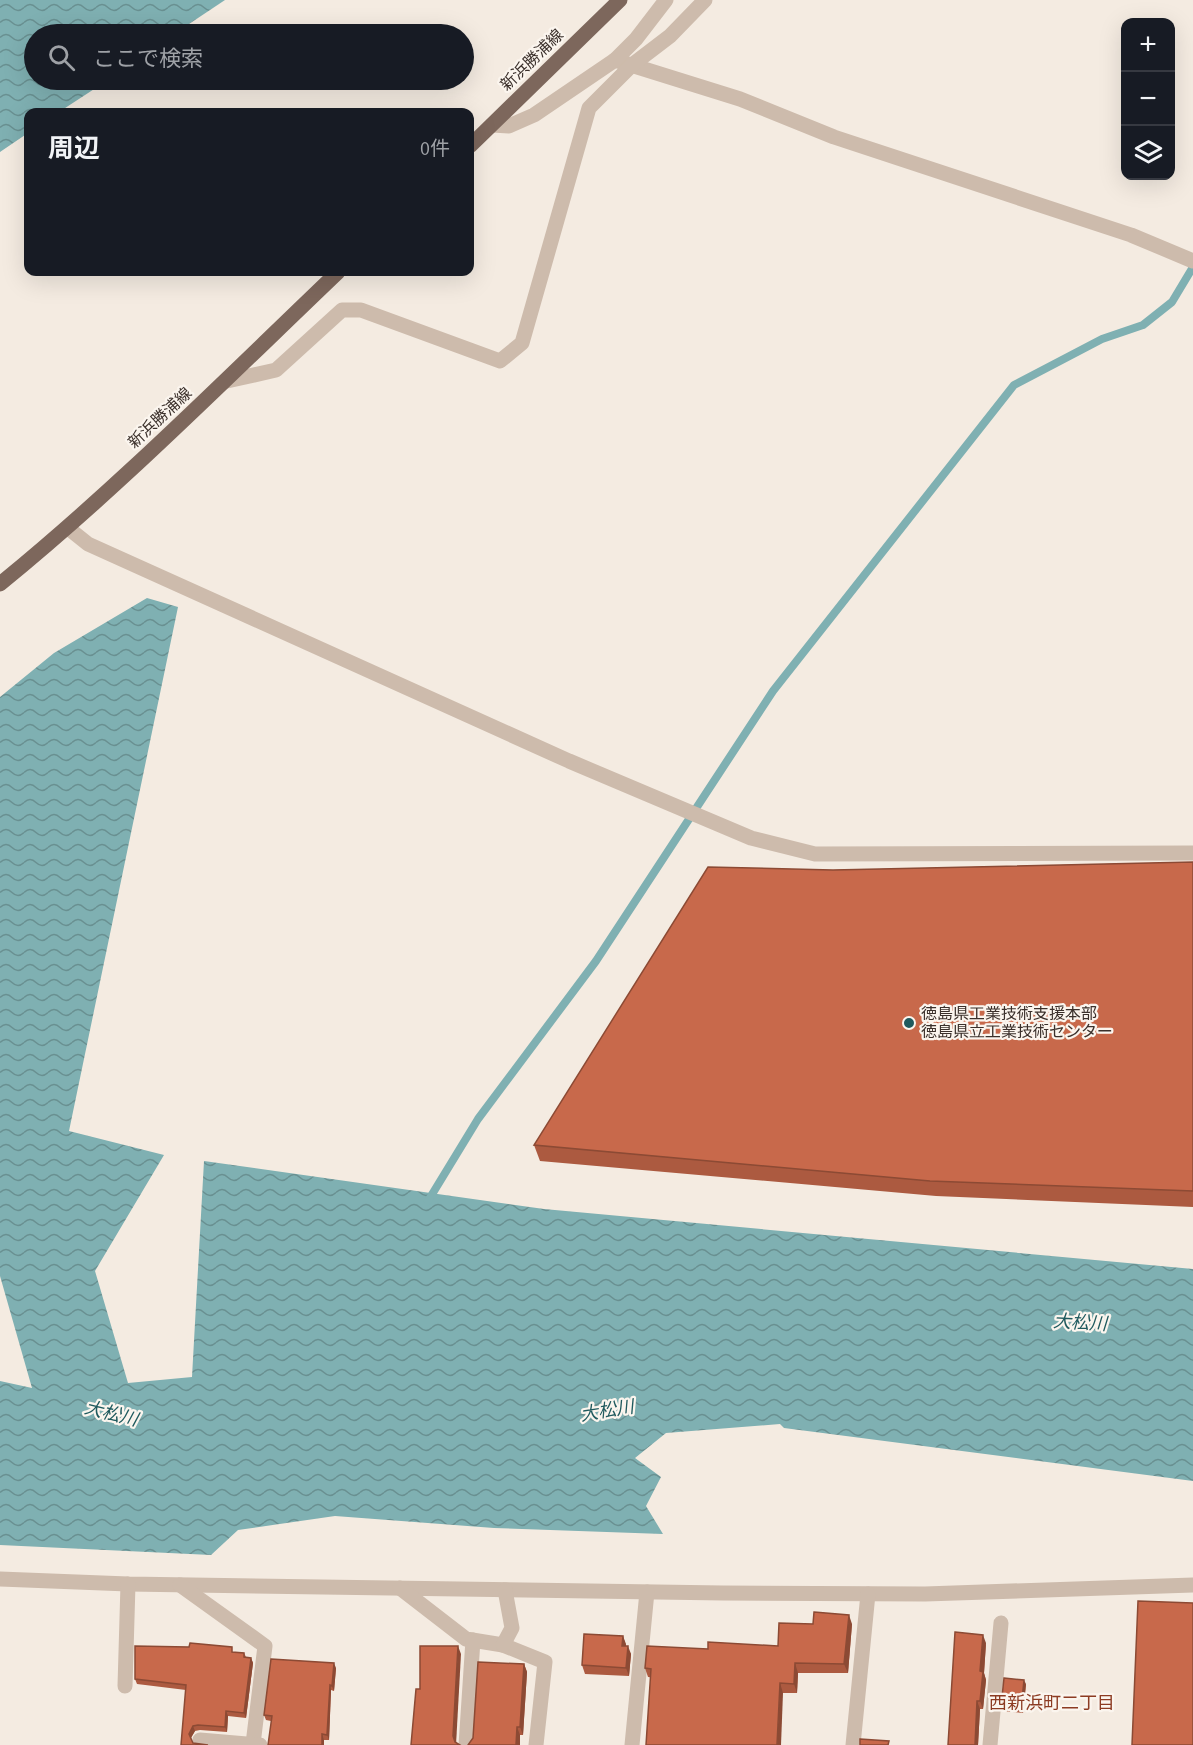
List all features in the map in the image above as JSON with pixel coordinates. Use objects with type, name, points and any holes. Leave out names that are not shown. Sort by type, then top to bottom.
[{"type":"main road","name":"新浜勝浦線","points":[[474,142],[620,0]]},
{"type":"main road","name":"新浜勝浦線","points":[[0,584],[68,528],[227,381],[334,276]]},
{"type":"street","points":[[492,125],[509,126],[534,115],[615,60],[636,39],[666,0]]},
{"type":"street","points":[[227,381],[276,370],[342,310],[361,310],[500,361],[522,343],[589,108],[632,65],[670,36],[705,0]]},
{"type":"street","points":[[615,60],[740,99],[834,137],[1131,235],[1193,261]]},
{"type":"street","points":[[68,528],[88,544],[120,559],[569,761],[751,838],[815,854],[1193,853]]},
{"type":"street","points":[[0,1579],[180,1585],[868,1594],[1193,1585]]},
{"type":"street","points":[[125,1686],[128,1584]]},
{"type":"street","points":[[180,1585],[265,1646],[257,1745],[200,1740]]},
{"type":"street","points":[[400,1588],[466,1639],[503,1645],[545,1662],[536,1745]]},
{"type":"street","points":[[503,1645],[512,1628],[505,1590]]},
{"type":"street","points":[[632,1745],[647,1592]]},
{"type":"street","points":[[853,1745],[868,1594]]},
{"type":"street","points":[[990,1745],[1001,1623]]},
{"type":"street","points":[[466,1745],[474,1640]]},
{"type":"water","points":[[0,0],[225,0],[189,24],[24,24],[24,90],[93,90],[65,108],[24,108],[24,136],[0,152]]},
{"type":"water","name":"大松川","points":[[147,598],[178,607],[69,1131],[164,1155],[95,1271],[128,1383],[192,1377],[204,1161],[544,1209],[1193,1269],[1193,1481],[784,1428],[780,1424],[666,1433],[635,1458],[661,1477],[646,1506],[663,1534],[494,1528],[335,1516],[238,1530],[211,1555],[0,1545],[0,1381],[32,1388],[0,1276],[0,697],[54,653]]},
{"type":"building","name":"徳島県工業技術支援本部 徳島県立工業技術センター","points":[[1193,862],[1193,1191],[930,1181],[534,1145],[708,867],[833,870]]},
{"type":"building","points":[[1138,1601],[1193,1603],[1193,1745],[1132,1745]]},
{"type":"building","points":[[814,1612],[849,1615],[844,1664],[795,1663],[794,1684],[780,1683],[777,1745],[646,1745],[651,1669],[645,1668],[647,1646],[708,1649],[708,1642],[778,1646],[779,1623],[813,1624]]},
{"type":"building","points":[[955,1632],[983,1635],[980,1671],[983,1672],[980,1701],[977,1701],[975,1745],[948,1745]]},
{"type":"building","points":[[584,1634],[623,1636],[622,1646],[628,1646],[626,1668],[582,1665]]},
{"type":"building","points":[[190,1643],[232,1647],[232,1652],[244,1653],[244,1657],[251,1658],[244,1713],[226,1711],[225,1727],[198,1725],[193,1726],[189,1734],[193,1743],[208,1745],[181,1745],[186,1685],[135,1679],[135,1646],[189,1647]]},
{"type":"building","points":[[420,1646],[458,1646],[453,1736],[455,1742],[460,1745],[411,1745],[416,1689],[420,1689]]},
{"type":"building","points":[[271,1659],[334,1663],[332,1686],[330,1685],[327,1735],[322,1734],[322,1745],[268,1745],[272,1716],[264,1715]]},
{"type":"building","points":[[478,1662],[524,1664],[520,1727],[517,1727],[516,1745],[468,1745],[473,1738]]},
{"type":"building","points":[[1004,1678],[1024,1680],[1021,1709],[1001,1707]]},
{"type":"building","points":[[860,1739],[889,1741],[888,1745],[860,1745]]},
{"type":"waterway","points":[[428,1201],[478,1119],[596,961],[773,691],[1014,385],[1102,339],[1143,325],[1172,302],[1193,267]]},
{"type":"place","name":"徳島県工業技術支援本部 徳島県立工業技術センター","points":[[909,1023]]},
{"type":"district","name":"西新浜町二丁目","points":[[1052,1703]]}]
